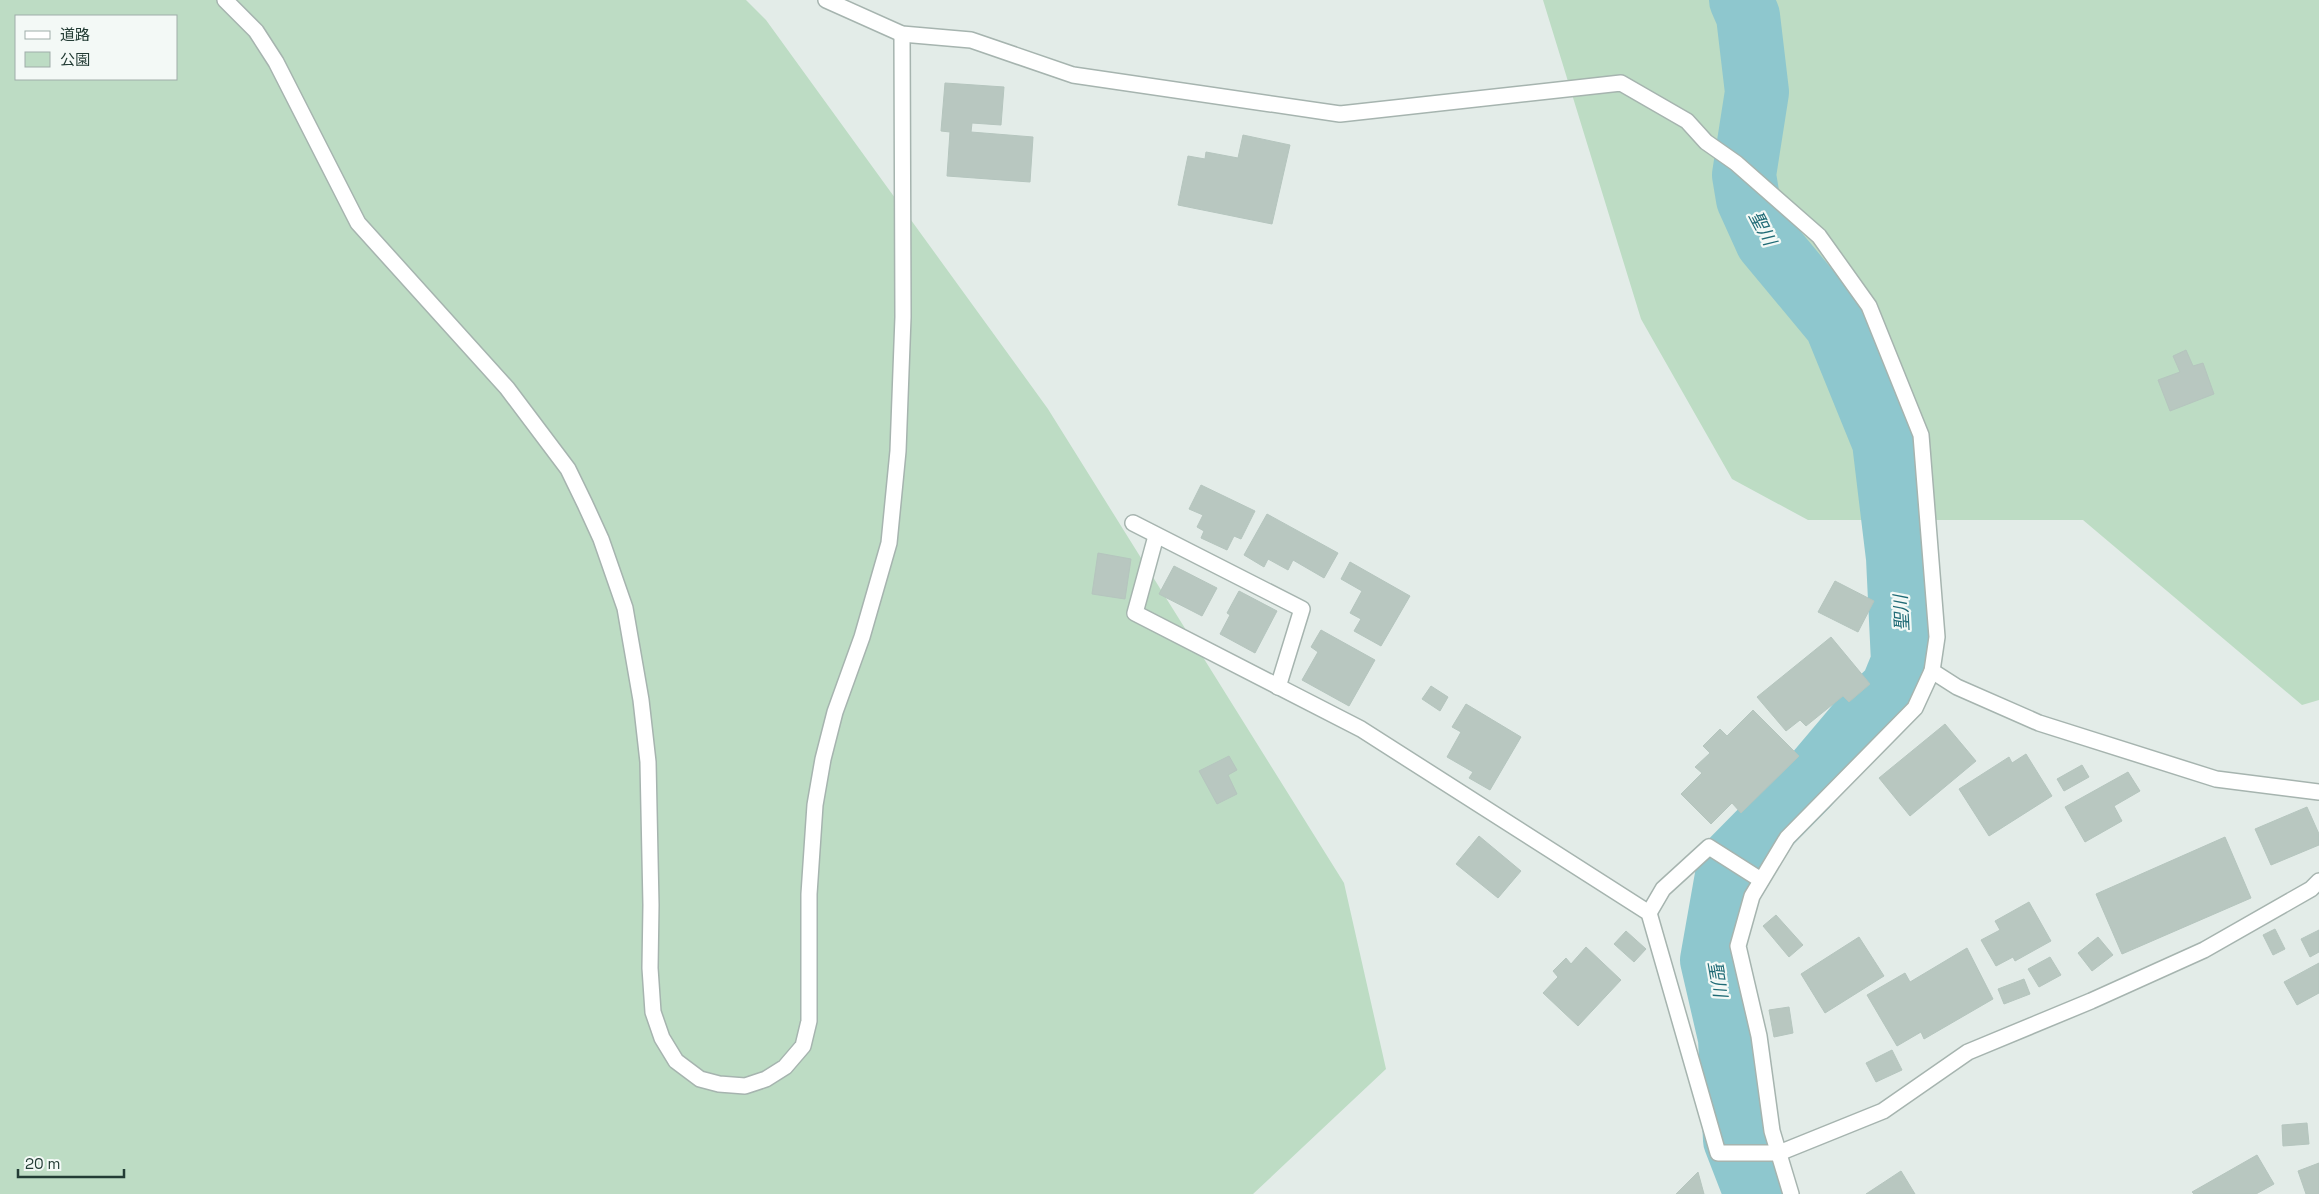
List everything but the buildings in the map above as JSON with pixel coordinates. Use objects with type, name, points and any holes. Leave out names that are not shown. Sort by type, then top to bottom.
[{"type":"street","points":[[225,0],[256,31],[276,62],[358,223],[507,388],[568,469],[577,487],[601,539],[625,608],[641,700],[648,762],[651,905],[650,968],[653,1012],[662,1038],[676,1061],[700,1079],[719,1084],[745,1086],[766,1079],[785,1067],[803,1046],[809,1021],[809,894],[815,805],[823,759],[835,712],[862,637],[889,543],[898,451],[902,317],[902,34]]},
{"type":"street","points":[[826,0],[902,34],[971,40],[1073,75],[1340,114],[1621,83],[1687,121],[1706,142],[1736,162],[1819,236],[1869,306],[1921,436],[1937,637],[1932,671],[1915,708],[1786,838],[1752,896],[1738,946],[1759,1036],[1772,1131],[1791,1194]]},
{"type":"street","points":[[1133,523],[1302,609],[1278,687]]},
{"type":"street","points":[[1156,536],[1135,613],[1361,730],[1649,913],[1718,1153],[1779,1153],[1883,1111],[1968,1052],[2091,1002],[2204,950],[2311,889],[2319,881]]},
{"type":"street","points":[[1932,671],[1957,687],[2040,723],[2207,776],[2319,792]]},
{"type":"street","points":[[1649,913],[1663,889],[1709,848],[1761,880]]},
{"type":"green space","points":[[0,0],[746,0],[766,20],[1048,409],[1344,883],[1386,1069],[1253,1194],[0,1194]]},
{"type":"green space","points":[[1543,0],[2319,0],[2319,700],[2302,705],[2083,520],[1808,520],[1732,479],[1641,319]]},
{"type":"waterway","name":"聖川","points":[[1741,0],[1748,16],[1757,92],[1744,175],[1748,199],[1767,241],[1836,324],[1884,442],[1898,558],[1903,662],[1892,689],[1872,708],[1806,786],[1729,864],[1712,960],[1730,1038],[1735,1140],[1756,1194]]}]
